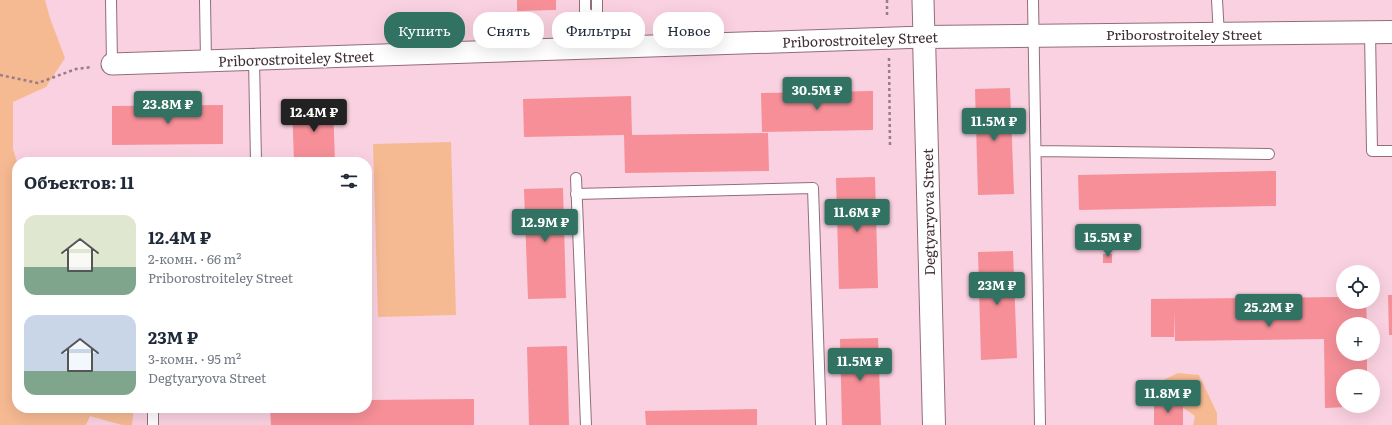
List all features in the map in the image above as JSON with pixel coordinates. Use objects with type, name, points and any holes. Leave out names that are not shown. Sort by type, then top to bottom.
[{"type":"street","name":"Degtyaryova Street","points":[[923,0],[934,425]]},
{"type":"street","name":"Priborostroiteley Street","points":[[645,46],[924,37],[1392,32]]},
{"type":"street","name":"Priborostroiteley Street","points":[[112,64],[597,48]]},
{"type":"lane","points":[[111,0],[112,64]]},
{"type":"lane","points":[[205,0],[206,61]]},
{"type":"lane","points":[[584,0],[585,12]]},
{"type":"lane","points":[[597,12],[598,0]]},
{"type":"lane","points":[[1033,0],[1040,425]]},
{"type":"lane","points":[[1217,0],[1219,34]]},
{"type":"lane","points":[[1370,32],[1372,151],[1392,151]]},
{"type":"lane","points":[[254,60],[256,157]]},
{"type":"lane","points":[[1036,151],[1269,154]]},
{"type":"lane","points":[[576,178],[586,425]]},
{"type":"lane","points":[[576,194],[813,188],[821,425]]},
{"type":"lane","points":[[153,413],[153,425]]},
{"type":"path","points":[[887,0],[890,148]]},
{"type":"path","points":[[0,75],[38,83],[76,69],[112,64]]},
{"type":"shaded area","points":[[0,0],[45,0],[65,58],[46,87],[13,102],[13,149],[15,157],[12,157],[12,413],[133,413],[132,425],[122,425],[90,416],[86,425],[0,425]]},
{"type":"shaded area","points":[[451,142],[456,315],[378,317],[373,144]]},
{"type":"shaded area","points":[[1178,373],[1199,375],[1217,413],[1217,425],[1193,425],[1195,416],[1166,396],[1159,382]]},
{"type":"building","points":[[517,0],[556,0],[556,10],[517,11]]},
{"type":"building","points":[[1010,88],[1014,194],[978,195],[975,89]]},
{"type":"building","points":[[873,91],[873,130],[762,132],[761,93]]},
{"type":"building","points":[[631,96],[632,135],[768,133],[769,171],[625,173],[624,135],[524,137],[523,99]]},
{"type":"building","points":[[333,104],[335,157],[294,157],[292,105]]},
{"type":"building","points":[[223,105],[223,144],[112,145],[112,106]]},
{"type":"building","points":[[1276,171],[1276,206],[1079,210],[1078,175]]},
{"type":"building","points":[[875,177],[878,288],[839,289],[836,178]]},
{"type":"building","points":[[563,188],[566,298],[528,299],[524,189]]},
{"type":"building","points":[[1013,251],[1017,358],[981,360],[978,252]]},
{"type":"building","points":[[1103,254],[1112,254],[1112,263],[1103,263]]},
{"type":"building","points":[[1388,295],[1392,295],[1392,335],[1389,335]]},
{"type":"building","points":[[1336,297],[1336,309],[1366,309],[1367,317],[1336,317],[1336,361],[1367,361],[1367,369],[1336,369],[1336,407],[1325,408],[1324,339],[1175,341],[1174,311],[1174,337],[1151,337],[1151,299]]},
{"type":"building","points":[[878,338],[881,425],[842,425],[840,339]]},
{"type":"building","points":[[567,346],[569,425],[529,425],[527,347]]},
{"type":"building","points":[[474,399],[474,425],[271,425],[270,413],[372,413],[372,400]]},
{"type":"building","points":[[1154,402],[1183,402],[1183,425],[1154,425]]},
{"type":"building","points":[[757,409],[757,425],[646,425],[645,411]]}]
